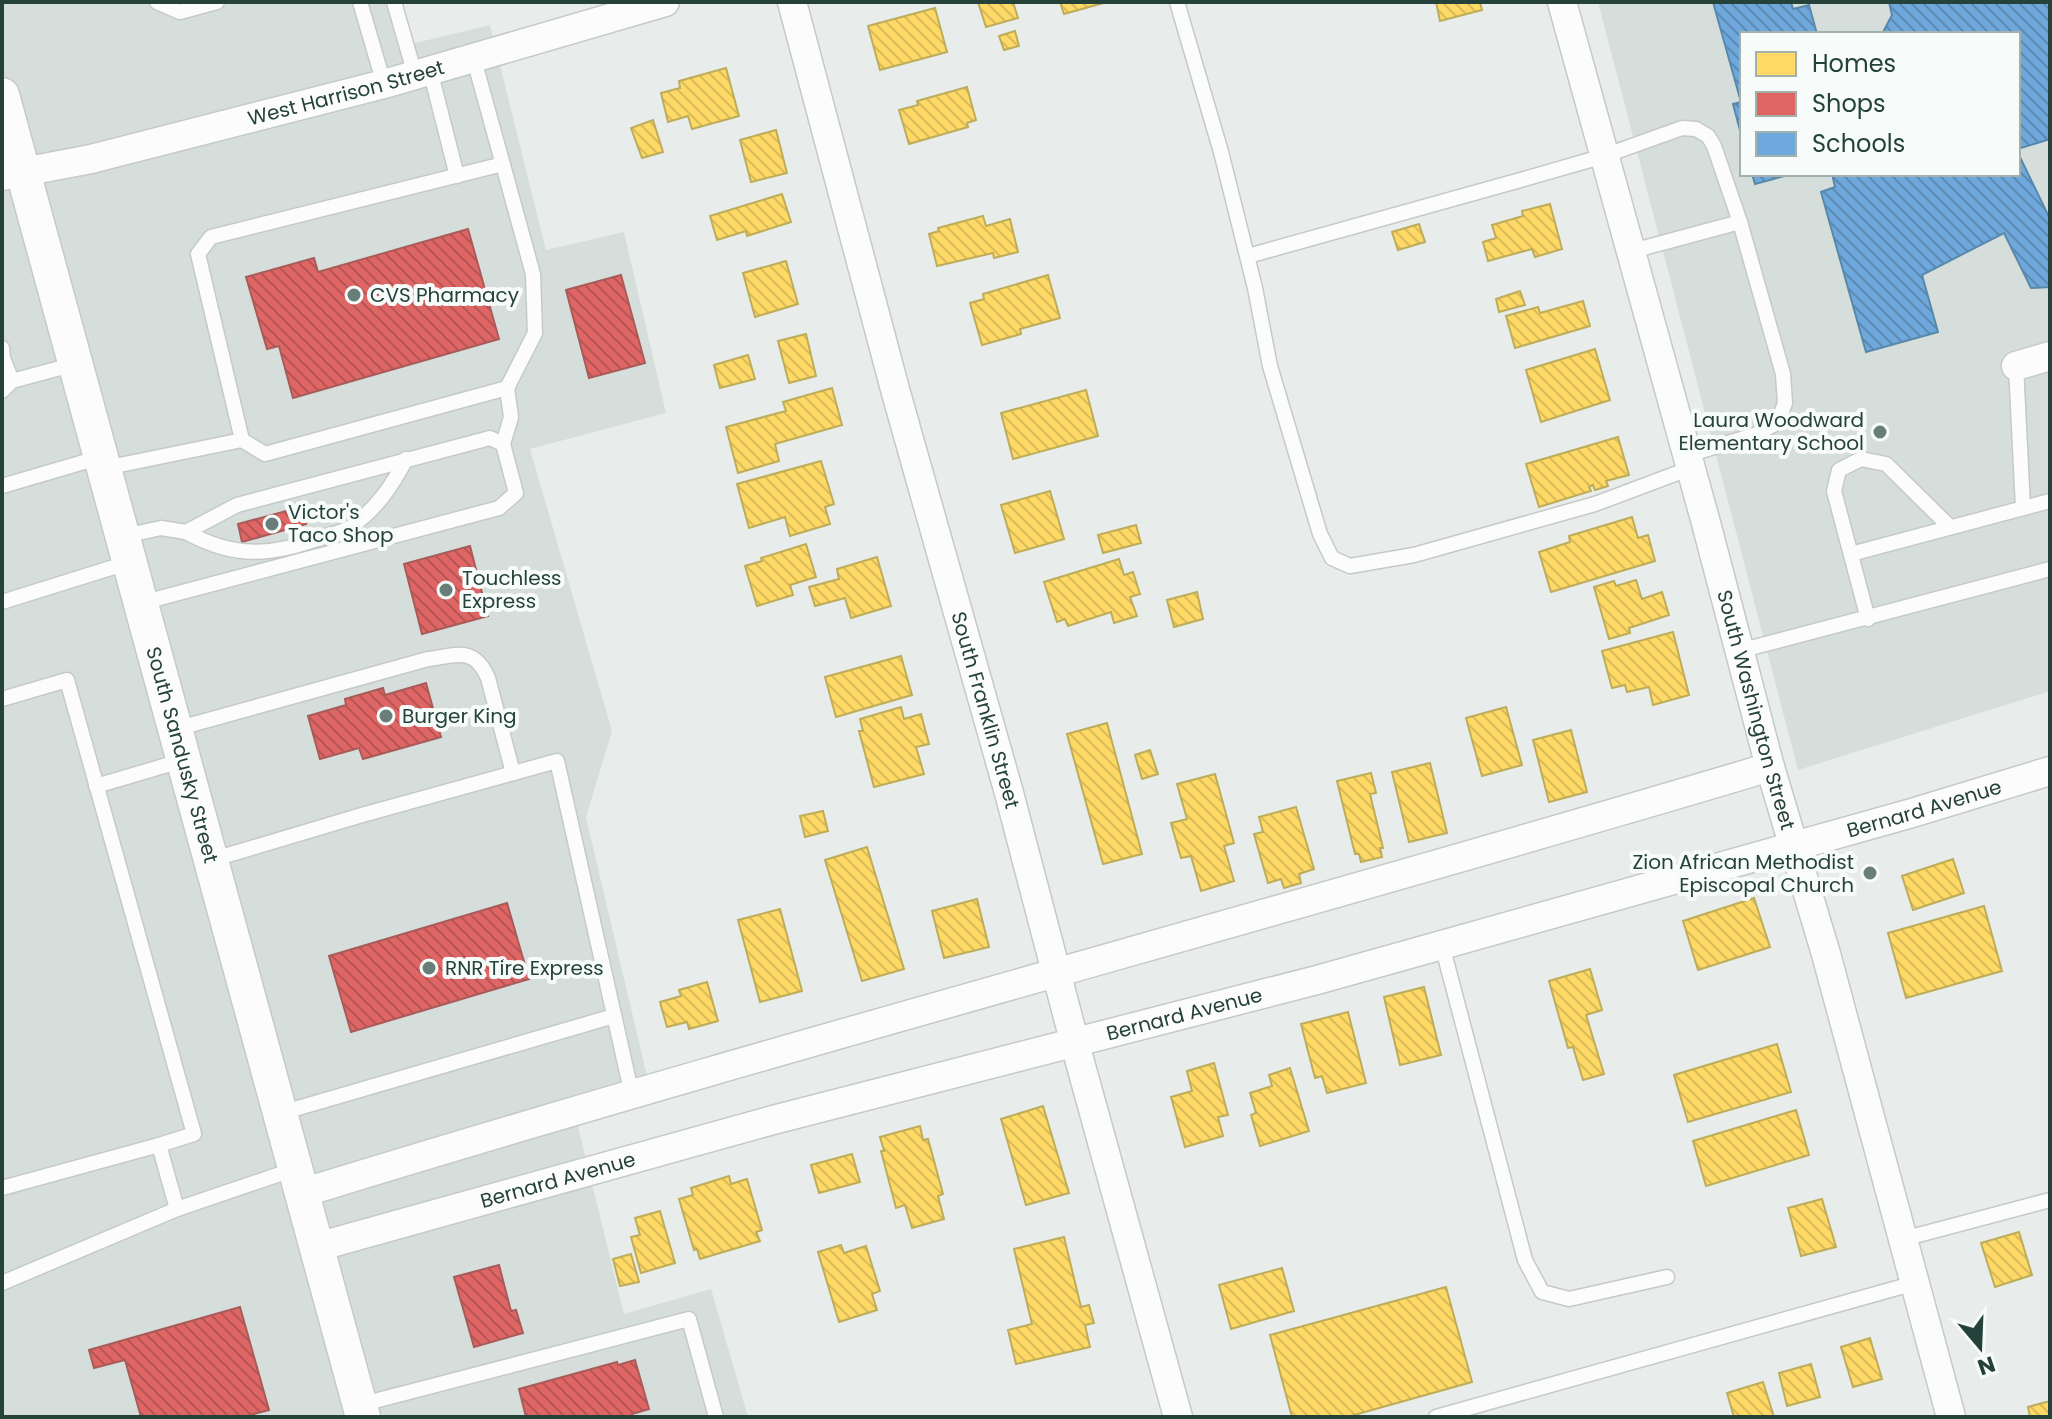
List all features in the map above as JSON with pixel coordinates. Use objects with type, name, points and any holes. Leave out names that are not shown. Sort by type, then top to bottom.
[{"type":"street","name":"West Harrison Street","points":[[13,174],[91,159],[384,84],[665,2]]},
{"type":"street","name":"South Franklin Street","points":[[792,2],[896,393],[1009,793],[1178,1417]]},
{"type":"street","name":"South Washington Street","points":[[1562,2],[1951,1417]]},
{"type":"street","name":"South Sandusky Street","points":[[2,95],[13,174],[76,363],[361,1411]]},
{"type":"street","points":[[2016,366],[2050,356]]},
{"type":"street","points":[[299,1181],[632,1095],[1770,767]]},
{"type":"street","name":"Bernard Avenue","points":[[317,1247],[773,1120],[1075,1044],[1442,945],[1912,813],[2050,771]]},
{"type":"lane","points":[[157,2],[180,12],[217,2]]},
{"type":"lane","points":[[360,2],[384,84]]},
{"type":"lane","points":[[394,2],[422,72],[457,176]]},
{"type":"lane","points":[[1177,2],[1248,256],[1270,366],[1320,534],[1332,558],[1350,566],[1414,555],[1595,504],[1755,435],[1778,422],[1785,403],[1783,374],[1740,222],[1714,146],[1708,136],[1696,129],[1682,128],[1604,156],[1248,256]]},
{"type":"lane","points":[[141,603],[499,508],[516,493],[503,444],[511,417],[507,388],[535,333],[533,274],[473,56]]},
{"type":"lane","points":[[242,440],[198,254],[211,237],[503,164]]},
{"type":"lane","points":[[1632,251],[1740,222]]},
{"type":"lane","points":[[2,348],[7,386],[76,363]]},
{"type":"lane","points":[[2016,366],[2023,508]]},
{"type":"lane","points":[[2,486],[103,462],[242,440],[265,454],[507,388]]},
{"type":"lane","points":[[186,532],[237,505],[490,438],[503,444]]},
{"type":"lane","points":[[3,601],[127,549],[161,528],[186,532],[212,546],[259,553],[298,546],[350,528],[387,494],[406,459]]},
{"type":"lane","points":[[1868,619],[1834,491],[1839,470],[1861,459],[1886,464],[1950,527]]},
{"type":"lane","points":[[1851,554],[2050,501]]},
{"type":"lane","points":[[1739,651],[2050,569]]},
{"type":"lane","points":[[96,786],[180,744],[428,659],[464,654],[482,664],[488,678],[513,773]]},
{"type":"lane","points":[[2,699],[67,680],[194,1134],[2,1188]]},
{"type":"lane","points":[[211,860],[557,761],[632,1095]]},
{"type":"lane","points":[[1442,945],[1525,1260],[1542,1292],[1569,1299],[1667,1277]]},
{"type":"lane","points":[[281,1113],[614,1016]]},
{"type":"lane","points":[[159,1145],[177,1209]]},
{"type":"lane","points":[[2,1283],[177,1209],[299,1181]]},
{"type":"lane","points":[[1903,1239],[2050,1200]]},
{"type":"lane","points":[[1436,1417],[1915,1283]]},
{"type":"lane","points":[[361,1411],[466,1378],[689,1319],[716,1417]]},
{"type":"shaded area","points":[[2,2],[395,2],[407,45],[490,25],[546,250],[624,232],[666,413],[530,449],[612,731],[586,817],[647,1076],[571,1098],[624,1314],[711,1289],[748,1417],[2,1417]]},
{"type":"shaded area","name":"Laura Woodward Elementary School","points":[[1598,2],[2050,2],[2050,691],[1798,770]]},
{"type":"building: Homes","points":[[978,2],[1013,2],[1018,18],[986,27]]},
{"type":"building: Homes","points":[[1060,2],[1107,2],[1064,14]]},
{"type":"building: Homes","points":[[1436,2],[1480,2],[1482,10],[1440,21]]},
{"type":"building: Homes","points":[[935,8],[947,52],[880,70],[868,26]]},
{"type":"building: Homes","points":[[1015,31],[1019,46],[1004,50],[999,36]]},
{"type":"building: Homes","points":[[726,68],[739,116],[692,129],[688,116],[668,122],[661,93],[680,88],[679,81]]},
{"type":"building: Homes","points":[[967,87],[976,120],[967,123],[968,127],[909,144],[899,110],[918,105],[917,101]]},
{"type":"building: Homes","points":[[653,120],[663,152],[642,158],[631,128]]},
{"type":"building: Homes","points":[[776,130],[787,173],[751,182],[740,140]]},
{"type":"building: Homes","points":[[782,194],[791,222],[747,236],[746,231],[717,240],[710,216]]},
{"type":"building: Homes","points":[[1550,204],[1562,249],[1535,257],[1532,249],[1488,261],[1483,242],[1496,238],[1492,225],[1523,216],[1522,211]]},
{"type":"building: Homes","points":[[983,216],[986,226],[1010,219],[1018,252],[994,258],[993,253],[937,266],[929,234],[939,231],[938,228]]},
{"type":"building: Homes","points":[[1419,224],[1425,242],[1398,250],[1392,232]]},
{"type":"building: Homes","points":[[786,261],[798,304],[755,317],[743,273]]},
{"type":"building: Homes","points":[[1048,275],[1060,318],[1020,329],[1021,334],[982,345],[970,303],[984,299],[983,294]]},
{"type":"building: Homes","points":[[1520,291],[1525,305],[1499,312],[1496,299]]},
{"type":"building: Homes","points":[[1583,301],[1590,326],[1515,348],[1506,316],[1538,307],[1540,313]]},
{"type":"building: Homes","points":[[806,334],[816,376],[789,383],[778,341]]},
{"type":"building: Homes","points":[[1595,349],[1610,400],[1541,422],[1526,370]]},
{"type":"building: Homes","points":[[748,355],[755,379],[720,388],[714,365]]},
{"type":"building: Homes","points":[[832,388],[842,425],[775,444],[779,461],[738,473],[726,427],[786,411],[783,402]]},
{"type":"building: Homes","points":[[1086,390],[1098,436],[1013,459],[1001,413]]},
{"type":"building: Homes","points":[[1618,437],[1629,475],[1606,481],[1608,486],[1595,490],[1593,485],[1589,487],[1591,491],[1539,507],[1526,464]]},
{"type":"building: Homes","points":[[821,461],[834,504],[825,507],[830,524],[790,536],[785,517],[749,528],[737,484]]},
{"type":"building: Homes","points":[[1050,491],[1064,539],[1015,553],[1001,505]]},
{"type":"building: Homes","points":[[1632,517],[1638,538],[1648,535],[1655,561],[1551,592],[1539,552],[1570,542],[1569,536]]},
{"type":"building: Homes","points":[[1136,525],[1141,543],[1103,553],[1098,535]]},
{"type":"building: Homes","points":[[806,544],[816,577],[790,585],[793,595],[757,606],[745,566]]},
{"type":"building: Homes","points":[[877,557],[891,606],[851,618],[845,598],[815,606],[809,587],[839,579],[837,569]]},
{"type":"building: Homes","points":[[1119,559],[1124,575],[1133,572],[1140,594],[1130,597],[1137,616],[1114,623],[1111,612],[1068,626],[1065,619],[1057,622],[1044,582]]},
{"type":"building: Homes","points":[[1636,580],[1642,599],[1662,592],[1669,615],[1629,628],[1630,633],[1609,639],[1594,587],[1614,581],[1616,586]]},
{"type":"building: Homes","points":[[1197,592],[1203,619],[1174,627],[1167,600]]},
{"type":"building: Homes","points":[[1673,632],[1689,695],[1653,705],[1649,687],[1627,692],[1625,685],[1612,688],[1602,651]]},
{"type":"building: Homes","points":[[901,656],[912,695],[836,717],[825,677]]},
{"type":"building: Homes","points":[[901,707],[904,719],[921,714],[929,744],[916,747],[924,774],[874,787],[859,731],[863,731],[860,719]]},
{"type":"building: Homes","points":[[1506,707],[1522,765],[1482,776],[1466,718]]},
{"type":"building: Homes","points":[[1107,723],[1142,854],[1103,864],[1067,734]]},
{"type":"building: Homes","points":[[1571,730],[1587,792],[1549,802],[1533,740]]},
{"type":"building: Homes","points":[[1150,750],[1158,774],[1142,779],[1135,755]]},
{"type":"building: Homes","points":[[1430,763],[1447,833],[1409,842],[1392,772]]},
{"type":"building: Homes","points":[[1371,773],[1376,793],[1370,794],[1383,848],[1380,848],[1382,857],[1361,862],[1359,854],[1355,854],[1337,781]]},
{"type":"building: Homes","points":[[1215,774],[1234,843],[1224,846],[1234,881],[1201,891],[1191,856],[1181,858],[1171,823],[1187,819],[1177,784]]},
{"type":"building: Homes","points":[[1296,807],[1314,869],[1299,874],[1301,883],[1284,888],[1281,879],[1268,883],[1254,834],[1263,832],[1259,817]]},
{"type":"building: Homes","points":[[823,811],[828,831],[805,837],[800,816]]},
{"type":"building: Homes","points":[[867,847],[904,969],[862,981],[825,860]]},
{"type":"building: Homes","points":[[1953,859],[1964,893],[1913,910],[1902,876]]},
{"type":"building: Homes","points":[[1754,898],[1770,947],[1698,970],[1683,921]]},
{"type":"building: Homes","points":[[977,899],[989,947],[944,958],[932,911]]},
{"type":"building: Homes","points":[[1984,906],[2002,971],[1906,998],[1888,933]]},
{"type":"building: Homes","points":[[780,909],[802,991],[760,1002],[738,920]]},
{"type":"building: Homes","points":[[1590,969],[1602,1010],[1586,1015],[1604,1074],[1583,1080],[1573,1047],[1568,1048],[1549,981]]},
{"type":"building: Homes","points":[[707,982],[718,1021],[689,1029],[687,1022],[667,1027],[660,1002],[681,996],[679,990]]},
{"type":"building: Homes","points":[[1424,987],[1441,1055],[1400,1065],[1384,997]]},
{"type":"building: Homes","points":[[1348,1012],[1366,1083],[1327,1093],[1322,1076],[1315,1078],[1301,1024]]},
{"type":"building: Homes","points":[[1777,1044],[1791,1092],[1688,1122],[1674,1075]]},
{"type":"building: Homes","points":[[1214,1063],[1228,1115],[1218,1117],[1223,1136],[1185,1147],[1171,1097],[1192,1091],[1187,1071]]},
{"type":"building: Homes","points":[[1290,1068],[1309,1131],[1260,1146],[1251,1115],[1256,1113],[1250,1093],[1272,1086],[1269,1075]]},
{"type":"building: Homes","points":[[1043,1106],[1069,1193],[1026,1205],[1001,1119]]},
{"type":"building: Homes","points":[[1796,1110],[1809,1155],[1706,1186],[1693,1141]]},
{"type":"building: Homes","points":[[920,1126],[923,1140],[928,1139],[943,1194],[938,1196],[944,1219],[912,1228],[905,1205],[896,1208],[880,1137]]},
{"type":"building: Homes","points":[[852,1154],[860,1182],[819,1193],[811,1165]]},
{"type":"building: Homes","points":[[729,1176],[731,1184],[747,1179],[762,1230],[756,1232],[760,1241],[700,1259],[697,1249],[694,1250],[679,1199],[693,1195],[691,1188]]},
{"type":"building: Homes","points":[[1822,1199],[1836,1247],[1801,1256],[1788,1208]]},
{"type":"building: Homes","points":[[660,1211],[675,1263],[641,1273],[631,1237],[640,1235],[635,1218]]},
{"type":"building: Homes","points":[[2019,1232],[2032,1275],[1995,1287],[1981,1243]]},
{"type":"building: Homes","points":[[1064,1237],[1081,1307],[1089,1305],[1094,1323],[1085,1325],[1090,1347],[1016,1364],[1008,1330],[1032,1324],[1014,1249]]},
{"type":"building: Homes","points":[[841,1245],[844,1253],[866,1246],[880,1291],[872,1294],[877,1310],[839,1322],[818,1252]]},
{"type":"building: Homes","points":[[631,1254],[639,1282],[620,1286],[613,1259]]},
{"type":"building: Homes","points":[[1282,1268],[1294,1311],[1231,1329],[1219,1285]]},
{"type":"building: Homes","points":[[1446,1287],[1472,1382],[1347,1417],[1292,1417],[1270,1335]]},
{"type":"building: Homes","points":[[1870,1338],[1882,1379],[1853,1387],[1841,1347]]},
{"type":"building: Homes","points":[[1811,1364],[1820,1397],[1787,1406],[1779,1373]]},
{"type":"building: Homes","points":[[1763,1382],[1774,1417],[1734,1417],[1727,1393]]},
{"type":"building: Homes","points":[[2050,1401],[2050,1417],[2030,1417],[2028,1407]]},
{"type":"building: Shops","points":[[468,229],[499,339],[293,398],[279,346],[267,349],[246,277],[314,258],[318,272]]},
{"type":"building: Shops","points":[[621,275],[645,363],[589,378],[566,290]]},
{"type":"building: Shops","name":"Victor's Taco Shop","points":[[301,507],[306,524],[242,542],[238,524]]},
{"type":"building: Shops","name":"Touchless Express","points":[[470,546],[488,616],[422,634],[404,564]]},
{"type":"building: Shops","points":[[426,683],[441,737],[363,759],[359,748],[320,759],[308,716],[346,705],[345,699],[383,688],[385,695]]},
{"type":"building: Shops","name":"RNR Tire Express","points":[[507,903],[529,979],[351,1032],[329,956]]},
{"type":"building: Shops","points":[[499,1265],[511,1311],[516,1310],[523,1333],[474,1347],[454,1277]]},
{"type":"building: Shops","points":[[240,1307],[269,1410],[243,1417],[141,1417],[125,1360],[94,1368],[89,1350]]},
{"type":"building: Shops","points":[[635,1360],[649,1409],[632,1414],[632,1417],[526,1417],[519,1389],[617,1362],[618,1365]]},
{"type":"building: Schools","points":[[1713,2],[1791,2],[1793,9],[1809,5],[1816,32],[1740,32],[1740,98]]},
{"type":"building: Schools","points":[[1889,2],[2050,2],[2050,139],[2020,148],[2020,32],[1883,32],[1892,15]]},
{"type":"building: Schools","points":[[1740,102],[1740,130],[1733,104]]},
{"type":"building: Schools","points":[[2020,157],[2050,219],[2050,287],[2031,288],[2004,233],[1922,275],[1938,332],[1866,352],[1821,192],[1835,187],[1832,176],[2020,176]]},
{"type":"building: Schools","points":[[1753,176],[1785,176],[1755,184]]},
{"type":"place","name":"CVS Pharmacy","points":[[354,295]]},
{"type":"place","name":"Laura Woodward Elementary School","points":[[1880,432]]},
{"type":"place","name":"Victor's Taco Shop","points":[[272,524]]},
{"type":"place","name":"Touchless Express","points":[[446,590]]},
{"type":"place","name":"Burger King","points":[[386,716]]},
{"type":"place","name":"Zion African Methodist Episcopal Church","points":[[1870,873]]},
{"type":"place","name":"RNR Tire Express","points":[[429,968]]}]
